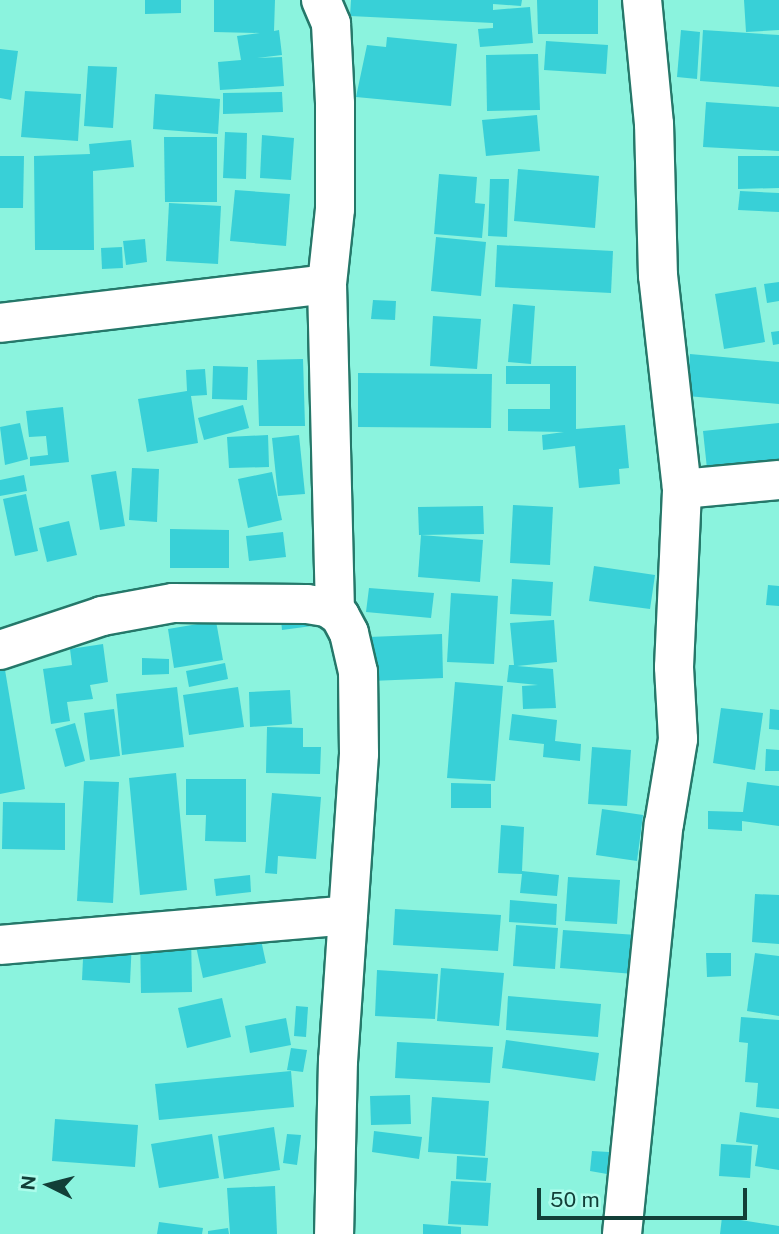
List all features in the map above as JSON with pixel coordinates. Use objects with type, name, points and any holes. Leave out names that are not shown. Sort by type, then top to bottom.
[{"type":"street","points":[[321,0],[331,24],[335,104],[335,209],[327,284],[335,610],[349,633],[358,672],[359,754],[338,1059],[334,1234]]},
{"type":"street","points":[[622,1234],[664,824],[676,772],[676,546],[682,489],[658,276],[654,124],[642,0]]},
{"type":"street","points":[[0,323],[327,284]]},
{"type":"street","points":[[682,489],[779,480]]},
{"type":"street","points":[[0,650],[102,616],[173,603],[307,604],[335,610]]},
{"type":"street","points":[[0,946],[348,915]]},
{"type":"building","points":[[145,0],[181,0],[181,13],[145,14]]},
{"type":"building","points":[[214,0],[275,0],[274,31],[279,30],[282,55],[257,58],[282,57],[284,86],[220,90],[218,62],[241,60],[237,36],[260,33],[214,32]]},
{"type":"building","points":[[351,0],[522,0],[521,6],[493,4],[493,10],[530,7],[533,43],[480,47],[478,29],[493,28],[493,23],[350,16]]},
{"type":"building","points":[[537,0],[598,0],[598,34],[538,34]]},
{"type":"building","points":[[744,0],[779,0],[779,30],[746,32]]},
{"type":"building","points":[[681,30],[700,32],[697,79],[677,77]]},
{"type":"building","points":[[703,30],[779,35],[779,87],[700,81]]},
{"type":"building","points":[[387,37],[457,44],[451,106],[356,97],[367,45],[386,47]]},
{"type":"building","points":[[546,41],[608,45],[606,74],[544,70]]},
{"type":"building","points":[[0,49],[18,51],[11,100],[0,98]]},
{"type":"building","points":[[538,54],[540,110],[487,111],[486,55]]},
{"type":"building","points":[[88,66],[117,67],[113,128],[84,126]]},
{"type":"building","points":[[25,91],[81,94],[78,141],[21,137]]},
{"type":"building","points":[[282,92],[283,112],[223,114],[223,93]]},
{"type":"building","points":[[155,94],[220,99],[218,134],[153,129]]},
{"type":"building","points":[[706,102],[779,107],[779,151],[703,147]]},
{"type":"building","points":[[537,115],[540,151],[486,156],[482,120]]},
{"type":"building","points":[[225,132],[247,133],[246,179],[223,178]]},
{"type":"building","points":[[262,135],[294,138],[291,180],[260,178]]},
{"type":"building","points":[[164,137],[217,137],[217,202],[165,202]]},
{"type":"building","points":[[131,140],[134,167],[93,171],[94,250],[35,250],[34,156],[90,154],[89,144]]},
{"type":"building","points":[[0,156],[24,156],[23,208],[0,208]]},
{"type":"building","points":[[738,156],[779,156],[779,188],[738,189]]},
{"type":"building","points":[[518,169],[599,176],[595,228],[514,221]]},
{"type":"building","points":[[439,174],[477,177],[475,203],[485,204],[482,238],[434,234]]},
{"type":"building","points":[[490,179],[509,179],[507,237],[488,236]]},
{"type":"building","points":[[235,190],[290,194],[286,246],[230,241]]},
{"type":"building","points":[[740,191],[779,193],[779,212],[738,210]]},
{"type":"building","points":[[169,203],[221,206],[218,264],[166,261]]},
{"type":"building","points":[[436,237],[486,242],[481,296],[431,291]]},
{"type":"building","points":[[145,239],[147,262],[126,265],[123,241]]},
{"type":"building","points":[[497,245],[613,251],[611,293],[495,287]]},
{"type":"building","points":[[122,247],[123,268],[102,269],[101,248]]},
{"type":"building","points":[[779,282],[779,301],[767,303],[764,284]]},
{"type":"building","points":[[756,287],[765,342],[724,349],[715,294]]},
{"type":"building","points":[[373,300],[396,301],[395,320],[371,319]]},
{"type":"building","points":[[513,304],[535,306],[531,364],[508,362]]},
{"type":"building","points":[[433,316],[481,319],[477,369],[430,366]]},
{"type":"building","points":[[779,331],[779,344],[773,345],[771,332]]},
{"type":"building","points":[[690,354],[779,362],[779,404],[687,396]]},
{"type":"building","points":[[303,359],[305,426],[259,426],[257,360]]},
{"type":"building","points":[[213,366],[248,367],[247,400],[212,399]]},
{"type":"building","points":[[506,366],[576,366],[576,429],[625,425],[629,468],[619,469],[620,484],[579,488],[575,446],[543,450],[542,435],[564,432],[508,431],[508,409],[550,409],[550,384],[506,384]]},
{"type":"building","points":[[205,369],[207,395],[191,396],[198,443],[147,452],[138,399],[187,391],[186,370]]},
{"type":"building","points":[[358,373],[492,374],[491,428],[358,427]]},
{"type":"building","points":[[243,405],[249,428],[204,440],[198,418]]},
{"type":"building","points":[[63,407],[69,462],[30,466],[30,457],[48,455],[46,436],[29,437],[26,411]]},
{"type":"building","points":[[20,423],[28,459],[5,465],[0,427]]},
{"type":"building","points":[[779,423],[779,471],[708,478],[703,431]]},
{"type":"building","points":[[268,435],[269,467],[229,468],[227,437]]},
{"type":"building","points":[[299,435],[305,494],[278,496],[272,438]]},
{"type":"building","points":[[132,468],[159,469],[157,522],[129,520]]},
{"type":"building","points":[[116,471],[125,526],[100,530],[91,475]]},
{"type":"building","points":[[272,472],[282,520],[248,528],[238,479]]},
{"type":"building","points":[[24,475],[27,491],[0,496],[0,480]]},
{"type":"building","points":[[26,494],[38,551],[15,556],[3,499]]},
{"type":"building","points":[[513,505],[553,507],[550,565],[510,563]]},
{"type":"building","points":[[483,506],[484,534],[419,535],[418,507]]},
{"type":"building","points":[[69,521],[77,555],[47,562],[39,528]]},
{"type":"building","points":[[170,529],[229,530],[229,568],[170,568]]},
{"type":"building","points":[[283,532],[286,557],[249,561],[246,536]]},
{"type":"building","points":[[421,535],[483,540],[480,582],[418,577]]},
{"type":"building","points":[[594,566],[655,575],[650,609],[589,601]]},
{"type":"building","points":[[512,579],[553,582],[551,616],[510,614]]},
{"type":"building","points":[[768,585],[779,586],[779,606],[766,605]]},
{"type":"building","points":[[369,588],[434,593],[431,618],[366,612]]},
{"type":"building","points":[[451,593],[498,596],[494,664],[447,662]]},
{"type":"building","points":[[310,607],[312,626],[282,630],[280,610]]},
{"type":"building","points":[[554,620],[557,662],[517,666],[553,669],[556,708],[523,709],[522,686],[538,685],[507,682],[509,665],[514,665],[510,623]]},
{"type":"building","points":[[216,621],[223,660],[174,668],[168,629]]},
{"type":"building","points":[[442,634],[443,678],[371,681],[369,637]]},
{"type":"building","points":[[103,644],[108,682],[90,685],[93,699],[67,702],[70,721],[51,724],[43,669],[72,665],[70,649]]},
{"type":"building","points":[[142,658],[169,659],[169,674],[142,675]]},
{"type":"building","points":[[225,663],[228,679],[189,687],[186,671]]},
{"type":"building","points":[[0,664],[4,664],[25,789],[0,794]]},
{"type":"building","points":[[455,682],[503,686],[495,781],[447,778]]},
{"type":"building","points":[[177,687],[184,747],[122,755],[116,694]]},
{"type":"building","points":[[238,687],[244,727],[189,735],[183,695]]},
{"type":"building","points":[[290,690],[292,724],[250,727],[249,692]]},
{"type":"building","points":[[721,708],[763,713],[755,770],[713,763]]},
{"type":"building","points":[[114,709],[120,756],[90,760],[84,713]]},
{"type":"building","points":[[770,709],[779,710],[779,730],[769,729]]},
{"type":"building","points":[[512,714],[557,720],[555,741],[581,744],[580,761],[543,757],[544,744],[509,740]]},
{"type":"building","points":[[75,723],[85,761],[65,767],[55,729]]},
{"type":"building","points":[[267,727],[303,728],[303,747],[321,747],[320,774],[266,773]]},
{"type":"building","points":[[592,747],[631,750],[627,806],[588,804]]},
{"type":"building","points":[[766,749],[779,750],[779,771],[765,771]]},
{"type":"building","points":[[176,773],[187,890],[140,895],[129,778]]},
{"type":"building","points":[[186,779],[246,779],[246,842],[205,841],[206,815],[186,815]]},
{"type":"building","points":[[84,781],[119,782],[113,903],[77,901]]},
{"type":"building","points":[[747,782],[779,786],[779,826],[742,821],[742,831],[708,829],[708,811],[743,812]]},
{"type":"building","points":[[451,783],[491,784],[491,808],[451,808]]},
{"type":"building","points":[[272,793],[321,797],[316,859],[278,856],[277,874],[265,873]]},
{"type":"building","points":[[3,802],[65,803],[65,850],[2,849]]},
{"type":"building","points":[[602,809],[643,815],[637,861],[596,855]]},
{"type":"building","points":[[501,825],[524,827],[522,871],[559,875],[557,896],[520,893],[522,874],[498,873]]},
{"type":"building","points":[[250,875],[251,892],[216,896],[214,879]]},
{"type":"building","points":[[568,877],[620,880],[617,924],[565,921]]},
{"type":"building","points":[[755,894],[779,895],[779,944],[752,942]]},
{"type":"building","points":[[510,900],[557,904],[556,925],[509,922]]},
{"type":"building","points":[[395,909],[501,915],[498,951],[393,945]]},
{"type":"building","points":[[516,925],[558,928],[555,969],[513,966]]},
{"type":"building","points":[[258,926],[266,963],[203,978],[195,942]]},
{"type":"building","points":[[191,930],[192,992],[141,993],[140,932]]},
{"type":"building","points":[[563,930],[637,935],[634,974],[560,968]]},
{"type":"building","points":[[84,938],[132,940],[130,983],[82,980]]},
{"type":"building","points":[[706,953],[731,953],[731,976],[707,977]]},
{"type":"building","points":[[755,953],[779,956],[779,1016],[747,1011]]},
{"type":"building","points":[[441,968],[504,973],[499,1026],[437,1021]]},
{"type":"building","points":[[377,970],[438,974],[435,1019],[375,1016]]},
{"type":"building","points":[[508,996],[601,1004],[598,1037],[506,1030]]},
{"type":"building","points":[[222,998],[231,1037],[187,1048],[178,1008]]},
{"type":"building","points":[[296,1006],[308,1007],[306,1037],[294,1036]]},
{"type":"building","points":[[741,1017],[779,1020],[779,1109],[756,1107],[758,1083],[745,1082],[748,1043],[739,1042]]},
{"type":"building","points":[[286,1018],[291,1045],[250,1053],[245,1026]]},
{"type":"building","points":[[506,1040],[599,1053],[595,1081],[502,1068]]},
{"type":"building","points":[[397,1042],[493,1047],[490,1083],[395,1078]]},
{"type":"building","points":[[291,1048],[307,1050],[303,1072],[287,1070]]},
{"type":"building","points":[[291,1071],[294,1107],[159,1120],[155,1084]]},
{"type":"building","points":[[410,1095],[411,1124],[371,1125],[370,1096]]},
{"type":"building","points":[[432,1097],[489,1101],[485,1156],[428,1152]]},
{"type":"building","points":[[740,1112],[779,1118],[779,1170],[755,1166],[758,1145],[736,1142]]},
{"type":"building","points":[[55,1119],[138,1125],[135,1167],[52,1161]]},
{"type":"building","points":[[274,1127],[280,1170],[224,1179],[218,1136]]},
{"type":"building","points":[[374,1131],[422,1137],[419,1159],[372,1152]]},
{"type":"building","points":[[212,1134],[219,1178],[159,1188],[151,1144]]},
{"type":"building","points":[[287,1134],[301,1135],[297,1165],[283,1163]]},
{"type":"building","points":[[721,1144],[752,1146],[750,1178],[719,1176]]},
{"type":"building","points":[[592,1151],[609,1152],[607,1174],[590,1171]]},
{"type":"building","points":[[457,1156],[488,1158],[486,1181],[456,1179]]},
{"type":"building","points":[[451,1181],[491,1183],[488,1226],[448,1224]]},
{"type":"building","points":[[275,1186],[277,1234],[230,1234],[227,1188]]},
{"type":"building","points":[[722,1217],[779,1226],[779,1234],[720,1234]]},
{"type":"building","points":[[159,1222],[203,1228],[202,1234],[157,1234]]},
{"type":"building","points":[[423,1224],[461,1227],[461,1234],[423,1234]]},
{"type":"building","points":[[228,1228],[229,1234],[208,1234],[208,1231]]}]
